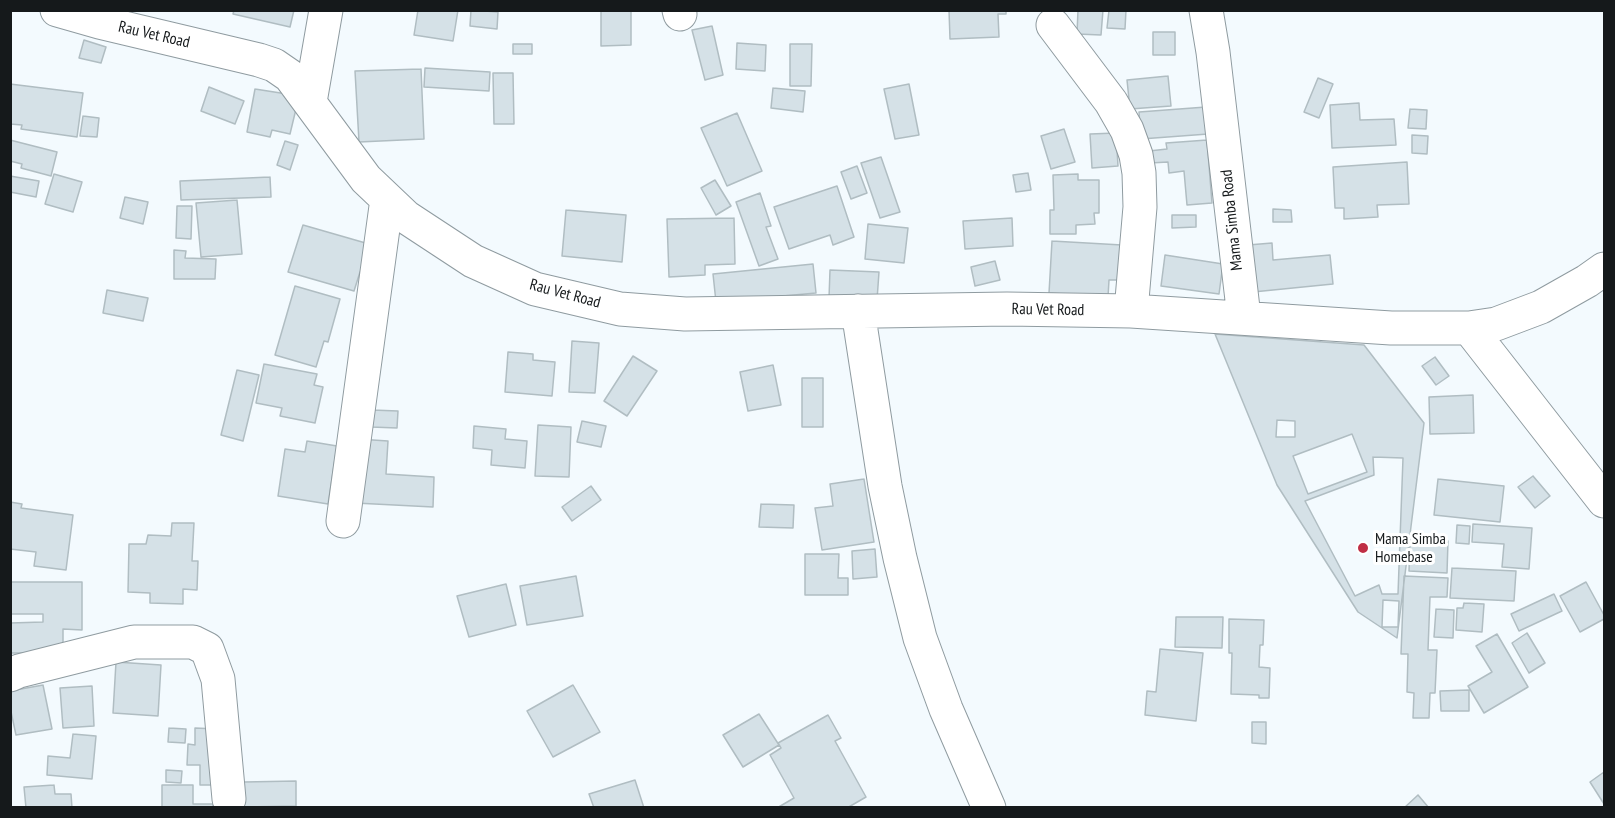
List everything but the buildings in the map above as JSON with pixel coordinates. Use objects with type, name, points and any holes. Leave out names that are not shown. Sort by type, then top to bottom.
[{"type":"street","name":"Rau Vet Road","points":[[57,10],[274,65],[290,76],[366,179],[406,217],[472,261],[535,289],[620,309],[685,314],[1007,309],[1131,311]]},
{"type":"street","points":[[310,102],[326,10]]},
{"type":"street","name":"Mama Simba Road","points":[[1206,10],[1244,317]]},
{"type":"street","points":[[1053,25],[1111,102],[1127,130],[1136,155],[1140,207],[1131,311],[1391,328],[1469,328],[1496,324],[1540,307],[1605,269]]},
{"type":"street","points":[[343,521],[387,199]]},
{"type":"street","points":[[858,311],[885,486],[900,558],[921,638],[946,710],[989,807]]},
{"type":"street","points":[[1469,328],[1605,501]]},
{"type":"street","points":[[10,675],[134,642],[193,642],[207,648],[218,679],[229,798]]},
{"type":"place","name":"Mama Simba Homebase","points":[[1363,548]]}]
